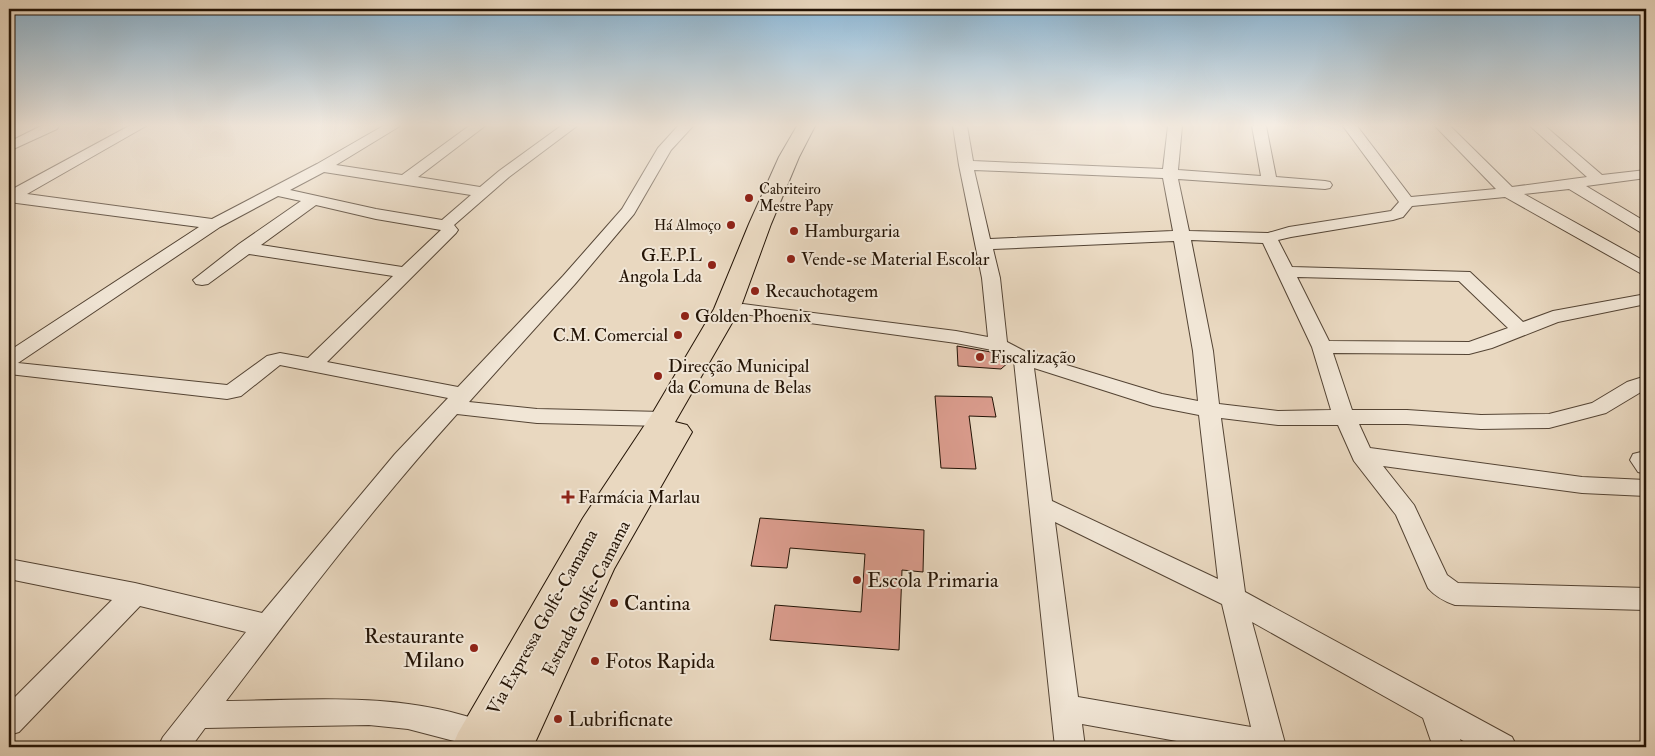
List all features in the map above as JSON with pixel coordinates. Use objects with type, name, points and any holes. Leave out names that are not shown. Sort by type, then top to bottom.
[{"type":"highway","name":"Via Expressa Golfe-Camama","points":[[476,741],[595,527],[663,419],[726,309],[787,161]]},
{"type":"highway","name":"Estrada Golfe-Camama","points":[[515,746],[599,565],[722,354],[743,309],[803,161]]},
{"type":"street","points":[[10,196],[74,161]]},
{"type":"street","points":[[9,360],[214,224],[332,161]]},
{"type":"street","points":[[405,180],[430,161]]},
{"type":"street","points":[[445,225],[483,192],[523,161]]},
{"type":"street","points":[[173,747],[266,626],[403,460],[459,401],[628,211],[657,161]]},
{"type":"street","points":[[965,161],[991,278],[998,345]]},
{"type":"street","points":[[1065,708],[1270,746],[1233,598],[1203,352],[1170,174],[1171,161]]},
{"type":"street","points":[[1265,161],[1269,181]]},
{"type":"street","points":[[1376,161],[1407,202]]},
{"type":"street","points":[[1477,161],[1508,192],[1646,270]]},
{"type":"street","points":[[1577,161],[1598,180]]},
{"type":"street","points":[[966,165],[1170,174],[1325,185]]},
{"type":"street","points":[[322,167],[483,192]]},
{"type":"street","points":[[984,244],[1199,235],[1269,238],[1289,232],[1387,217],[1397,214],[1407,202],[1508,192],[1646,174]]},
{"type":"street","points":[[1572,184],[1646,228]]},
{"type":"street","points":[[276,191],[376,214],[445,225],[450,230],[311,366]]},
{"type":"street","points":[[10,196],[214,224]]},
{"type":"street","points":[[202,280],[313,200]]},
{"type":"street","points":[[1269,238],[1322,346],[1338,404],[1362,455],[1406,512],[1437,581],[1444,588],[1455,594],[1646,599]]},
{"type":"street","points":[[246,248],[405,273]]},
{"type":"street","points":[[1287,272],[1460,274],[1468,278],[1520,330]]},
{"type":"street","points":[[1322,346],[1469,348],[1485,344],[1553,317],[1646,299]]},
{"type":"street","points":[[743,309],[956,337],[998,345],[1023,358],[1160,401],[1209,410],[1278,418],[1407,417],[1481,422],[1549,421],[1599,408],[1646,382]]},
{"type":"street","points":[[1023,358],[1070,747]]},
{"type":"street","points":[[9,368],[227,392],[234,391],[277,359],[459,401],[537,416],[663,419]]},
{"type":"street","points":[[1362,455],[1582,484],[1646,488]]},
{"type":"street","points":[[1040,505],[1233,598],[1502,747]]},
{"type":"street","points":[[9,569],[136,594],[266,626]]},
{"type":"street","points":[[9,722],[136,594]]},
{"type":"street","points":[[1434,708],[1448,747]]},
{"type":"street","points":[[199,715],[369,712],[408,716],[476,741]]},
{"type":"building","name":"Fiscalização","points":[[957,346],[991,352],[1010,361],[1001,369],[958,366]]},
{"type":"building","points":[[935,396],[992,397],[996,417],[969,416],[976,469],[941,468]]},
{"type":"building","points":[[760,518],[924,530],[923,572],[902,570],[899,650],[770,640],[775,605],[861,612],[865,554],[790,548],[787,568],[751,566]]},
{"type":"place","name":"Cabriteiro Mestre Papy","points":[[749,198]]},
{"type":"place","name":"Há Almoço","points":[[731,225]]},
{"type":"place","name":"Hamburgaria","points":[[794,231]]},
{"type":"place","name":"Vende-se Material Escolar","points":[[791,259]]},
{"type":"place","name":"G.E.P.L Angola Lda","points":[[712,265]]},
{"type":"place","name":"Recauchotagem","points":[[755,291]]},
{"type":"place","name":"Golden Phoenix","points":[[685,316]]},
{"type":"place","name":"C.M. Comercial","points":[[678,335]]},
{"type":"place","name":"Fiscalização","points":[[980,357]]},
{"type":"place","name":"Direcção Municipal da Comuna de Belas","points":[[658,376]]},
{"type":"place","name":"Farmácia Marlau","points":[[568,497]]},
{"type":"place","name":"Escola Primaria","points":[[857,580]]},
{"type":"place","name":"Cantina","points":[[614,603]]},
{"type":"place","name":"Restaurante Milano","points":[[474,648]]},
{"type":"place","name":"Fotos Rapida","points":[[595,661]]},
{"type":"place","name":"Lubrificnate","points":[[558,719]]}]
